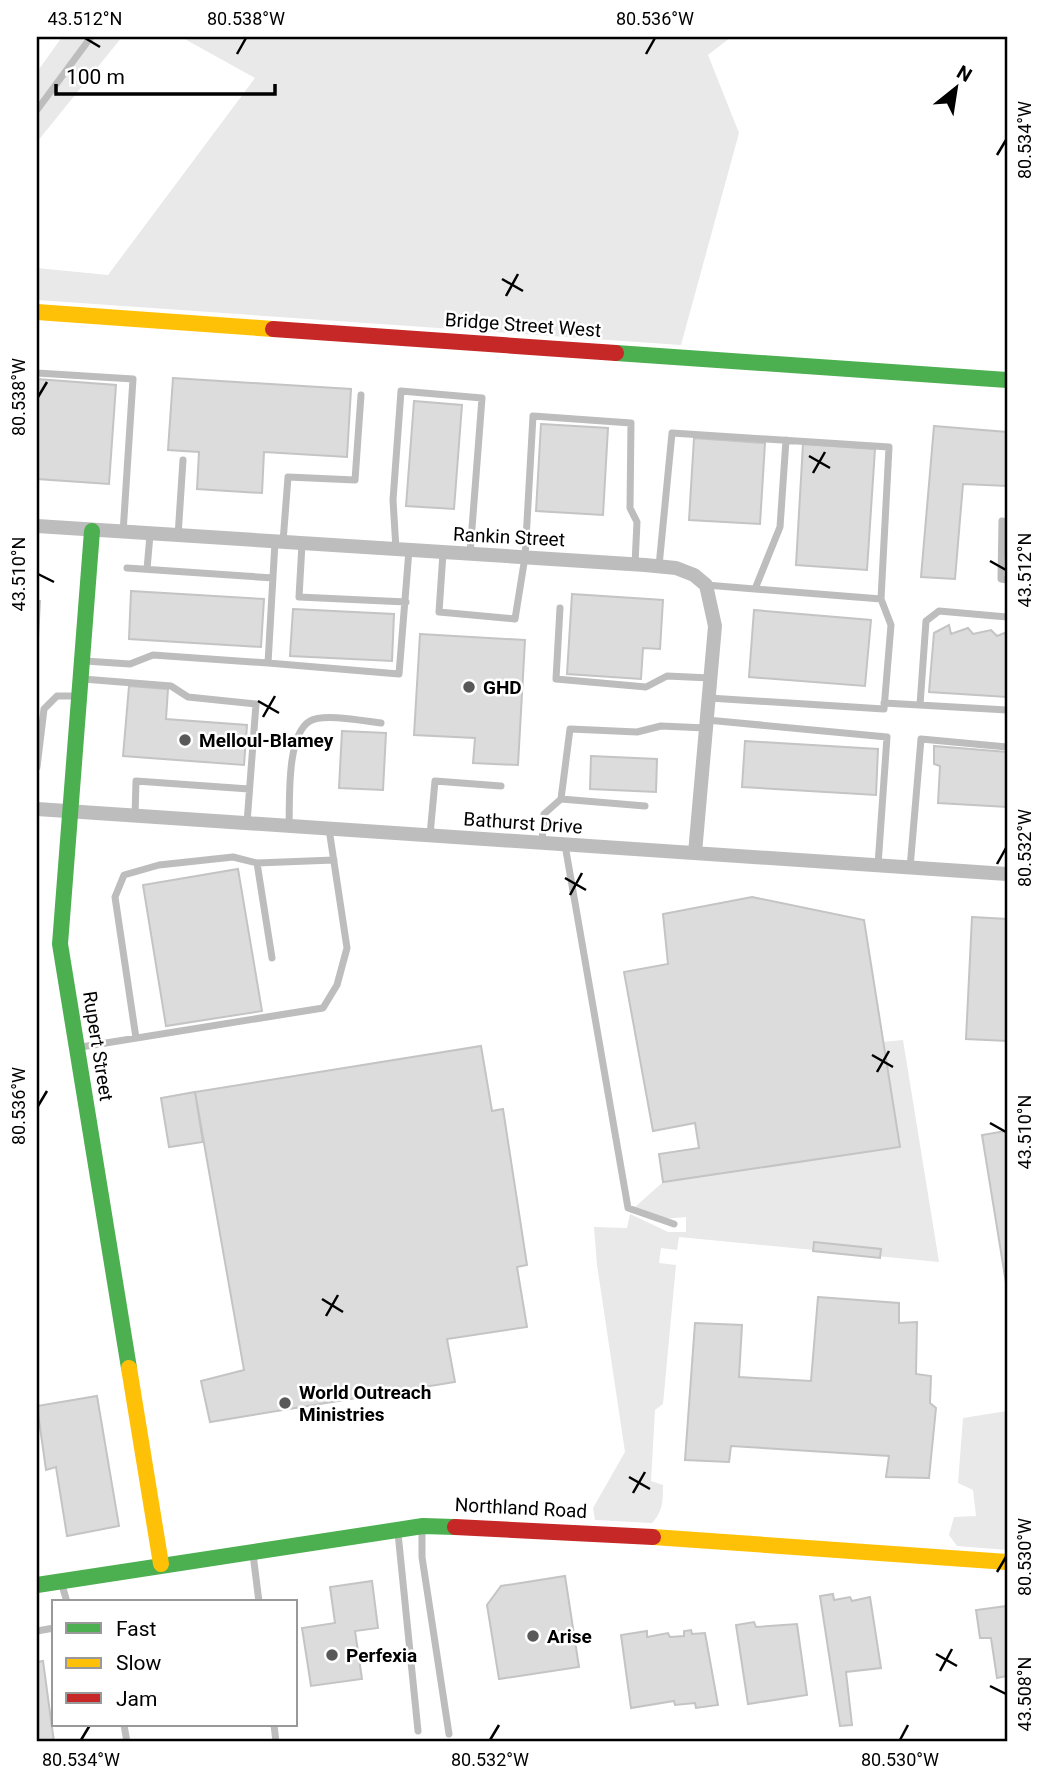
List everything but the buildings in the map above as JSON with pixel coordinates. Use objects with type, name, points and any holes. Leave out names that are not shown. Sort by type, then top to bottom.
[{"type":"street","name":"Bridge Street West","points":[[37,312],[1007,380]]},
{"type":"street","name":"Rankin Street","points":[[37,526],[659,566],[694,575],[706,585]]},
{"type":"street","name":"Rupert Street","points":[[92,531],[60,944],[161,1564]]},
{"type":"street","points":[[695,853],[715,626],[706,585]]},
{"type":"street","name":"Bathurst Drive","points":[[37,809],[1007,874]]},
{"type":"street","name":"Northland Road","points":[[37,1585],[423,1525],[524,1528],[1007,1562]]},
{"type":"lane","points":[[37,110],[91,37]]},
{"type":"lane","points":[[37,373],[133,379],[123,533]]},
{"type":"lane","points":[[80,661],[130,664],[153,655],[399,674],[406,602],[403,550],[393,500],[401,391],[481,398],[470,554]]},
{"type":"lane","points":[[268,663],[273,578],[288,477],[355,480],[361,395]]},
{"type":"lane","points":[[443,552],[439,612],[515,619],[525,557],[533,416],[631,423],[630,508],[637,522],[635,564]]},
{"type":"lane","points":[[659,566],[672,433],[889,447],[881,599],[891,625],[884,709],[708,698]]},
{"type":"lane","points":[[755,589],[780,527],[786,440]]},
{"type":"lane","points":[[178,536],[183,460]]},
{"type":"lane","points":[[1007,522],[1002,521],[1001,579],[1007,580]]},
{"type":"lane","points":[[148,569],[150,535]]},
{"type":"lane","points":[[302,544],[299,597],[406,602]]},
{"type":"lane","points":[[127,568],[273,578]]},
{"type":"lane","points":[[706,585],[881,599]]},
{"type":"lane","points":[[560,608],[556,679],[646,687],[667,676],[710,678]]},
{"type":"lane","points":[[920,705],[926,621],[939,611],[1007,617]]},
{"type":"lane","points":[[79,678],[171,686],[188,697],[256,704],[247,824]]},
{"type":"lane","points":[[37,767],[44,709],[57,696],[78,696]]},
{"type":"lane","points":[[884,703],[1007,710]]},
{"type":"lane","points":[[289,827],[294,746],[299,732],[310,721],[323,718],[380,723]]},
{"type":"lane","points":[[541,843],[544,814],[561,799],[570,729],[637,732],[661,726],[706,724],[887,737],[878,865]]},
{"type":"lane","points":[[910,867],[921,739],[1007,747]]},
{"type":"lane","points":[[135,817],[136,781],[250,789]]},
{"type":"lane","points":[[430,836],[435,781],[501,786]]},
{"type":"lane","points":[[561,799],[645,806]]},
{"type":"lane","points":[[76,1048],[323,1008],[337,985],[347,948],[329,829]]},
{"type":"lane","points":[[565,845],[628,1208],[674,1224]]},
{"type":"lane","points":[[136,1038],[115,897],[124,875],[159,865],[233,857],[257,863],[334,860]]},
{"type":"lane","points":[[257,863],[272,958]]},
{"type":"lane","points":[[423,1525],[422,1557],[449,1734]]},
{"type":"lane","points":[[398,1529],[418,1731]]},
{"type":"lane","points":[[253,1550],[259,1600]]},
{"type":"lane","points":[[60,1581],[66,1600]]},
{"type":"shaded area","points":[[62,37],[122,37],[37,142],[37,72]]},
{"type":"shaded area","points":[[181,37],[731,37],[708,55],[739,133],[681,345],[37,300],[37,268],[108,275],[255,78]]},
{"type":"shaded area","points":[[903,1040],[939,1262],[679,1237],[677,1250],[661,1248],[659,1263],[676,1265],[663,1404],[655,1410],[651,1481],[663,1485],[662,1506],[652,1523],[595,1520],[593,1508],[625,1452],[597,1265],[594,1227],[627,1228],[630,1214],[668,1232],[686,1232],[686,1217],[663,1219],[635,1207],[663,1182],[899,1147],[883,1042]]},
{"type":"shaded area","points":[[1007,1411],[1007,1550],[957,1546],[949,1535],[954,1517],[976,1516],[973,1490],[958,1483],[963,1418]]},
{"type":"traffic: fast","points":[[616,353],[1007,380]]},
{"type":"traffic: fast","points":[[92,531],[60,944],[129,1368]]},
{"type":"traffic: fast","points":[[37,1585],[423,1526],[455,1527]]},
{"type":"traffic: slow","points":[[37,312],[273,329]]},
{"type":"traffic: slow","points":[[129,1368],[161,1564]]},
{"type":"traffic: slow","points":[[653,1537],[1007,1562]]},
{"type":"traffic: jam","points":[[273,329],[616,353]]},
{"type":"traffic: jam","points":[[455,1527],[653,1537]]},
{"type":"place","name":"GHD","points":[[469,687]]},
{"type":"place","name":"Melloul-Blamey","points":[[185,740]]},
{"type":"place","name":"World Outreach Ministries","points":[[285,1403]]},
{"type":"place","name":"Arise","points":[[533,1636]]},
{"type":"place","name":"Perfexia","points":[[332,1655]]}]
